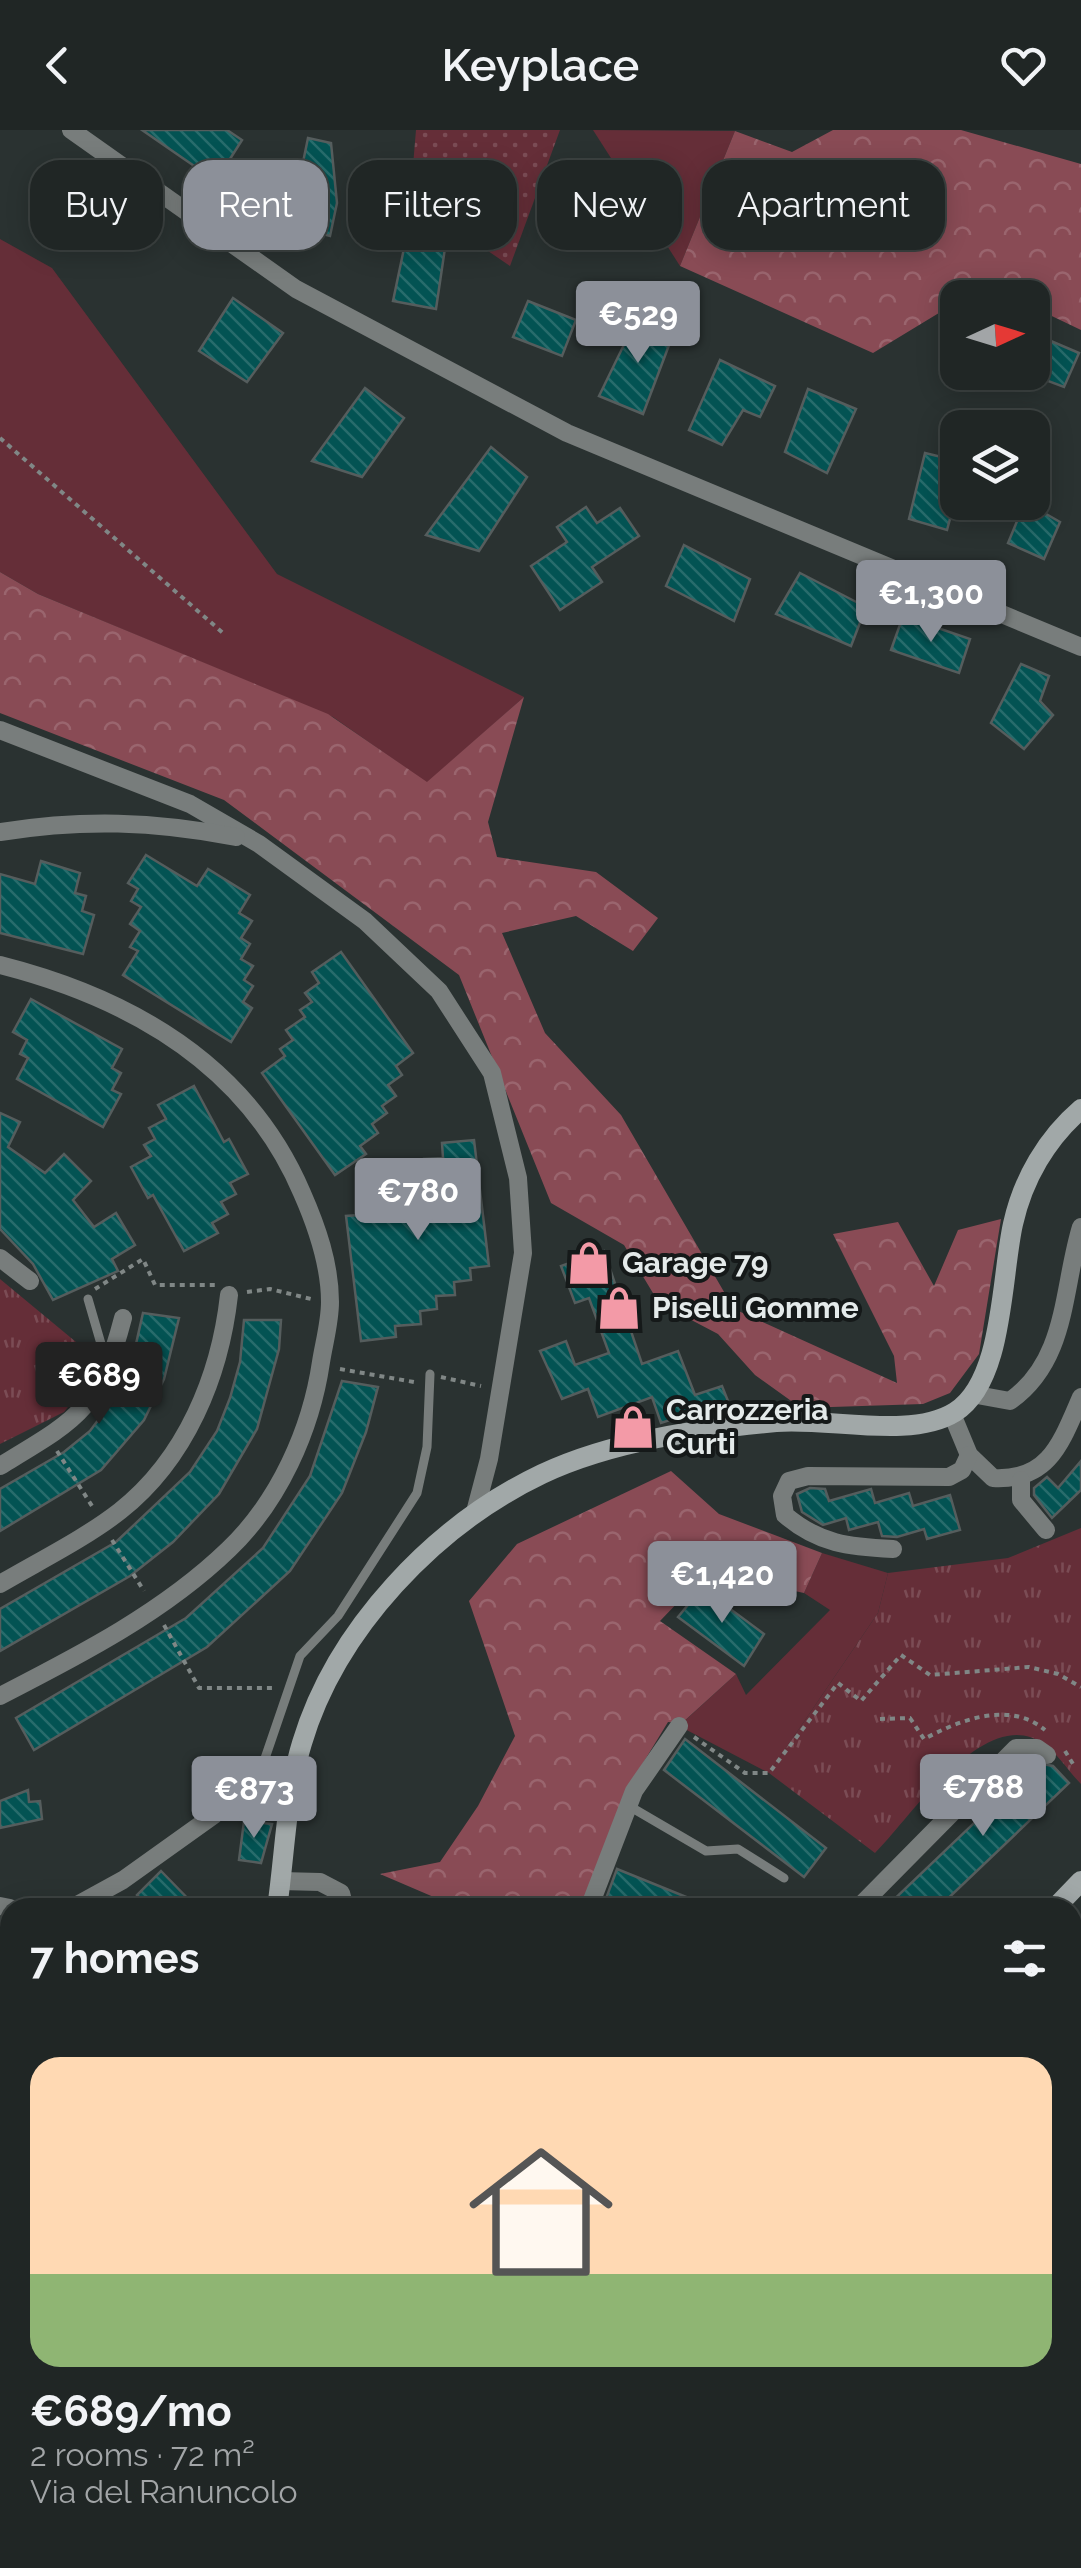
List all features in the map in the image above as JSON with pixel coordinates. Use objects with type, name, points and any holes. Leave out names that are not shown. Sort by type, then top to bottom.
[{"type":"main road","points":[[278,1898],[302,1744],[332,1673],[373,1611],[412,1568],[475,1512],[542,1474],[596,1453],[672,1437],[794,1420],[918,1425],[952,1414],[978,1395],[994,1342],[1022,1191],[1037,1161],[1081,1109]]},
{"type":"street","points":[[71,130],[296,289],[567,434],[1081,647]]},
{"type":"street","points":[[0,730],[190,804],[251,840],[365,921],[426,979],[492,1074],[518,1178],[523,1253],[475,1512]]},
{"type":"street","points":[[0,832],[75,820],[192,828],[251,840]]},
{"type":"street","points":[[0,964],[50,978],[134,1011],[200,1054],[249,1105],[289,1163],[320,1234],[330,1303],[316,1394],[290,1466],[232,1548],[154,1609],[0,1696]]},
{"type":"street","points":[[978,1395],[1010,1400],[1034,1384],[1058,1333],[1081,1227]]},
{"type":"street","points":[[0,1258],[30,1281]]},
{"type":"street","points":[[0,1584],[102,1522],[155,1478],[186,1431],[218,1366],[230,1295]]},
{"type":"street","points":[[0,1466],[65,1430],[108,1368],[123,1318]]},
{"type":"street","points":[[952,1414],[969,1455],[993,1478],[1021,1480],[1047,1462],[1081,1397]]},
{"type":"street","points":[[893,1550],[839,1546],[809,1536],[785,1516],[782,1496],[789,1481],[808,1476],[949,1477],[962,1470],[969,1455]]},
{"type":"street","points":[[1021,1480],[1020,1500],[1046,1530]]},
{"type":"street","points":[[593,1898],[627,1804],[679,1726]]},
{"type":"street","points":[[868,1898],[1016,1748],[1055,1750]]},
{"type":"street","points":[[90,1898],[123,1880],[214,1815]]},
{"type":"street","points":[[281,1881],[320,1882],[342,1898]]},
{"type":"lane","points":[[91,1294],[108,1368]]},
{"type":"lane","points":[[259,1786],[260,1770],[300,1656],[338,1616],[418,1494],[427,1447],[430,1374]]},
{"type":"lane","points":[[627,1804],[706,1851],[738,1849],[784,1878]]},
{"type":"path","points":[[0,438],[222,633]]},
{"type":"path","points":[[91,1294],[142,1259],[155,1284],[212,1284],[230,1295],[270,1289],[330,1303]]},
{"type":"path","points":[[320,1366],[416,1382],[430,1374],[500,1390]]},
{"type":"path","points":[[49,1438],[200,1688],[288,1688]]},
{"type":"path","points":[[679,1726],[745,1773],[769,1773],[838,1684],[861,1701],[902,1655],[930,1675],[1029,1667],[1058,1674],[1081,1688]]},
{"type":"path","points":[[880,1719],[910,1718],[924,1739],[958,1721],[1004,1714],[1035,1722],[1049,1733]]},
{"type":"path","points":[[1055,1750],[1073,1764]]},
{"type":"green space","points":[[416,130],[560,130],[549,160],[537,160],[537,193],[517,247],[517,160],[414,160]]},
{"type":"green space","points":[[593,130],[735,131],[723,160],[702,160],[702,212],[680,266],[670,250],[682,250],[682,160],[612,160]]},
{"type":"green space","points":[[833,130],[961,130],[1081,164],[1081,330],[1050,315],[1050,280],[940,280],[940,312],[873,353],[680,266],[702,212],[702,250],[945,250],[945,160],[723,160],[735,131],[792,152]]},
{"type":"green space","points":[[0,239],[52,268],[277,574],[524,697],[427,783],[333,717],[38,594],[0,572]]},
{"type":"green space","points":[[487,250],[516,250],[510,266]]},
{"type":"green space","points":[[0,572],[38,594],[328,714],[427,782],[524,697],[488,822],[497,857],[596,872],[658,918],[633,951],[576,916],[502,933],[545,1033],[621,1115],[734,1309],[897,1383],[894,1356],[833,1234],[898,1222],[934,1286],[958,1230],[1001,1219],[979,1354],[950,1393],[923,1404],[801,1408],[755,1375],[718,1334],[659,1303],[624,1245],[551,1203],[459,975],[224,800],[0,713]]},
{"type":"green space","points":[[0,1279],[76,1342],[87,1383],[64,1412],[0,1444]]},
{"type":"green space","points":[[671,1471],[719,1514],[822,1553],[804,1593],[707,1572],[660,1621],[736,1674],[682,1723],[668,1722],[629,1786],[585,1898],[436,1898],[380,1874],[440,1862],[478,1806],[515,1736],[469,1601],[517,1544]]},
{"type":"green space","points":[[1081,1528],[1081,1784],[1044,1744],[1022,1735],[998,1738],[951,1770],[875,1853],[769,1773],[878,1613],[888,1573],[1008,1558]]},
{"type":"green space","points":[[822,1553],[888,1573],[878,1613],[769,1773],[679,1726],[736,1674],[746,1695],[830,1610],[804,1593]]},
{"type":"building","points":[[142,130],[227,130],[242,140],[229,160],[186,160]]},
{"type":"building","points":[[308,138],[331,143],[337,203],[330,236],[328,160],[303,160]]},
{"type":"building","points":[[404,250],[445,250],[436,309],[393,301]]},
{"type":"building","points":[[233,298],[283,333],[247,382],[199,351]]},
{"type":"building","points":[[528,301],[576,320],[562,356],[513,337]]},
{"type":"building","points":[[637,318],[674,332],[643,414],[599,396]]},
{"type":"building","points":[[1050,341],[1079,353],[1064,387],[1050,382]]},
{"type":"building","points":[[720,360],[775,386],[760,417],[743,410],[722,445],[689,430]]},
{"type":"building","points":[[365,388],[404,418],[362,477],[312,461]]},
{"type":"building","points":[[808,389],[856,409],[827,473],[785,452]]},
{"type":"building","points":[[491,447],[527,477],[479,551],[426,535]]},
{"type":"building","points":[[925,453],[940,457],[940,520],[950,520],[947,530],[909,519]]},
{"type":"building","points":[[586,507],[597,523],[620,508],[639,536],[592,567],[602,582],[560,610],[531,566],[567,542],[557,527]]},
{"type":"building","points":[[1050,516],[1060,522],[1044,559],[1008,543],[1018,520],[1050,520]]},
{"type":"building","points":[[684,545],[750,579],[734,621],[666,586]]},
{"type":"building","points":[[800,573],[866,607],[851,646],[776,614]]},
{"type":"building","points":[[903,616],[970,639],[959,673],[891,650]]},
{"type":"building","points":[[1021,664],[1049,676],[1040,701],[1053,715],[1024,749],[991,723]]},
{"type":"building","points":[[146,855],[197,886],[208,869],[250,895],[239,913],[252,921],[241,938],[250,944],[241,959],[253,966],[244,980],[253,986],[243,1002],[252,1008],[231,1042],[123,975],[138,951],[130,947],[140,931],[130,924],[141,907],[131,901],[138,889],[128,883]]},
{"type":"building","points":[[41,861],[80,873],[75,893],[86,896],[82,911],[94,915],[83,954],[0,933],[0,874],[35,884]]},
{"type":"building","points":[[341,952],[413,1053],[396,1066],[402,1075],[388,1085],[396,1096],[382,1106],[387,1113],[372,1124],[378,1133],[360,1146],[366,1154],[335,1175],[262,1073],[285,1056],[280,1049],[293,1040],[286,1030],[305,1017],[300,1010],[312,1002],[305,993],[319,983],[312,972]]},
{"type":"building","points":[[31,999],[122,1049],[112,1068],[121,1073],[112,1090],[121,1094],[103,1127],[17,1079],[28,1058],[20,1054],[27,1040],[13,1032]]},
{"type":"building","points":[[194,1086],[224,1142],[229,1139],[248,1174],[230,1183],[236,1194],[221,1202],[228,1214],[212,1223],[218,1233],[184,1251],[153,1195],[148,1198],[131,1167],[151,1156],[144,1145],[155,1139],[149,1128],[166,1119],[158,1105]]},
{"type":"building","points":[[0,1113],[20,1122],[8,1147],[45,1173],[64,1154],[91,1181],[73,1200],[94,1227],[116,1213],[135,1245],[112,1259],[118,1271],[53,1300],[33,1264],[0,1229]]},
{"type":"building","points":[[474,1140],[489,1266],[470,1268],[471,1280],[454,1282],[455,1295],[436,1296],[437,1309],[420,1311],[421,1324],[395,1326],[396,1337],[361,1341],[346,1216],[374,1214],[372,1204],[393,1202],[391,1188],[407,1186],[406,1174],[425,1172],[424,1159],[443,1158],[442,1143]]},
{"type":"building","points":[[604,1251],[642,1364],[678,1351],[695,1395],[722,1386],[728,1401],[661,1423],[652,1397],[598,1417],[588,1389],[562,1399],[540,1351],[566,1341],[575,1365],[609,1353],[589,1298],[575,1303],[561,1266]]},
{"type":"building","points":[[143,1313],[179,1318],[164,1379],[144,1420],[101,1470],[0,1531],[0,1489],[64,1452],[90,1431],[116,1396],[131,1366]]},
{"type":"building","points":[[244,1320],[281,1320],[279,1349],[257,1429],[219,1494],[173,1542],[130,1576],[0,1651],[0,1609],[116,1542],[190,1472],[217,1431],[230,1398],[240,1362]]},
{"type":"building","points":[[342,1381],[378,1387],[366,1432],[342,1493],[290,1571],[207,1647],[34,1750],[16,1718],[186,1618],[263,1548],[310,1476]]},
{"type":"building","points":[[1081,1461],[1081,1490],[1052,1518],[1034,1495],[1034,1488],[1047,1477],[1058,1488]]},
{"type":"building","points":[[810,1488],[825,1489],[829,1501],[871,1489],[875,1503],[909,1493],[913,1506],[950,1495],[960,1530],[927,1539],[924,1529],[897,1537],[882,1536],[878,1522],[849,1530],[846,1518],[823,1525],[802,1512],[797,1494]]},
{"type":"building","points":[[702,1588],[764,1634],[744,1666],[678,1617]]},
{"type":"building","points":[[685,1739],[826,1848],[804,1877],[664,1770]]},
{"type":"building","points":[[1037,1763],[1053,1766],[1069,1783],[948,1898],[895,1898]]},
{"type":"building","points":[[28,1790],[29,1802],[40,1801],[42,1819],[0,1828],[0,1801]]},
{"type":"building","points":[[244,1821],[272,1824],[261,1863],[239,1860]]},
{"type":"building","points":[[617,1869],[689,1898],[606,1898]]},
{"type":"building","points":[[161,1871],[187,1898],[140,1898],[137,1895]]},
{"type":"place","name":"Garage 79","points":[[589,1263]]},
{"type":"place","name":"Piselli Gomme","points":[[619,1308]]},
{"type":"place","name":"Carrozzeria Curti","points":[[633,1427]]}]
